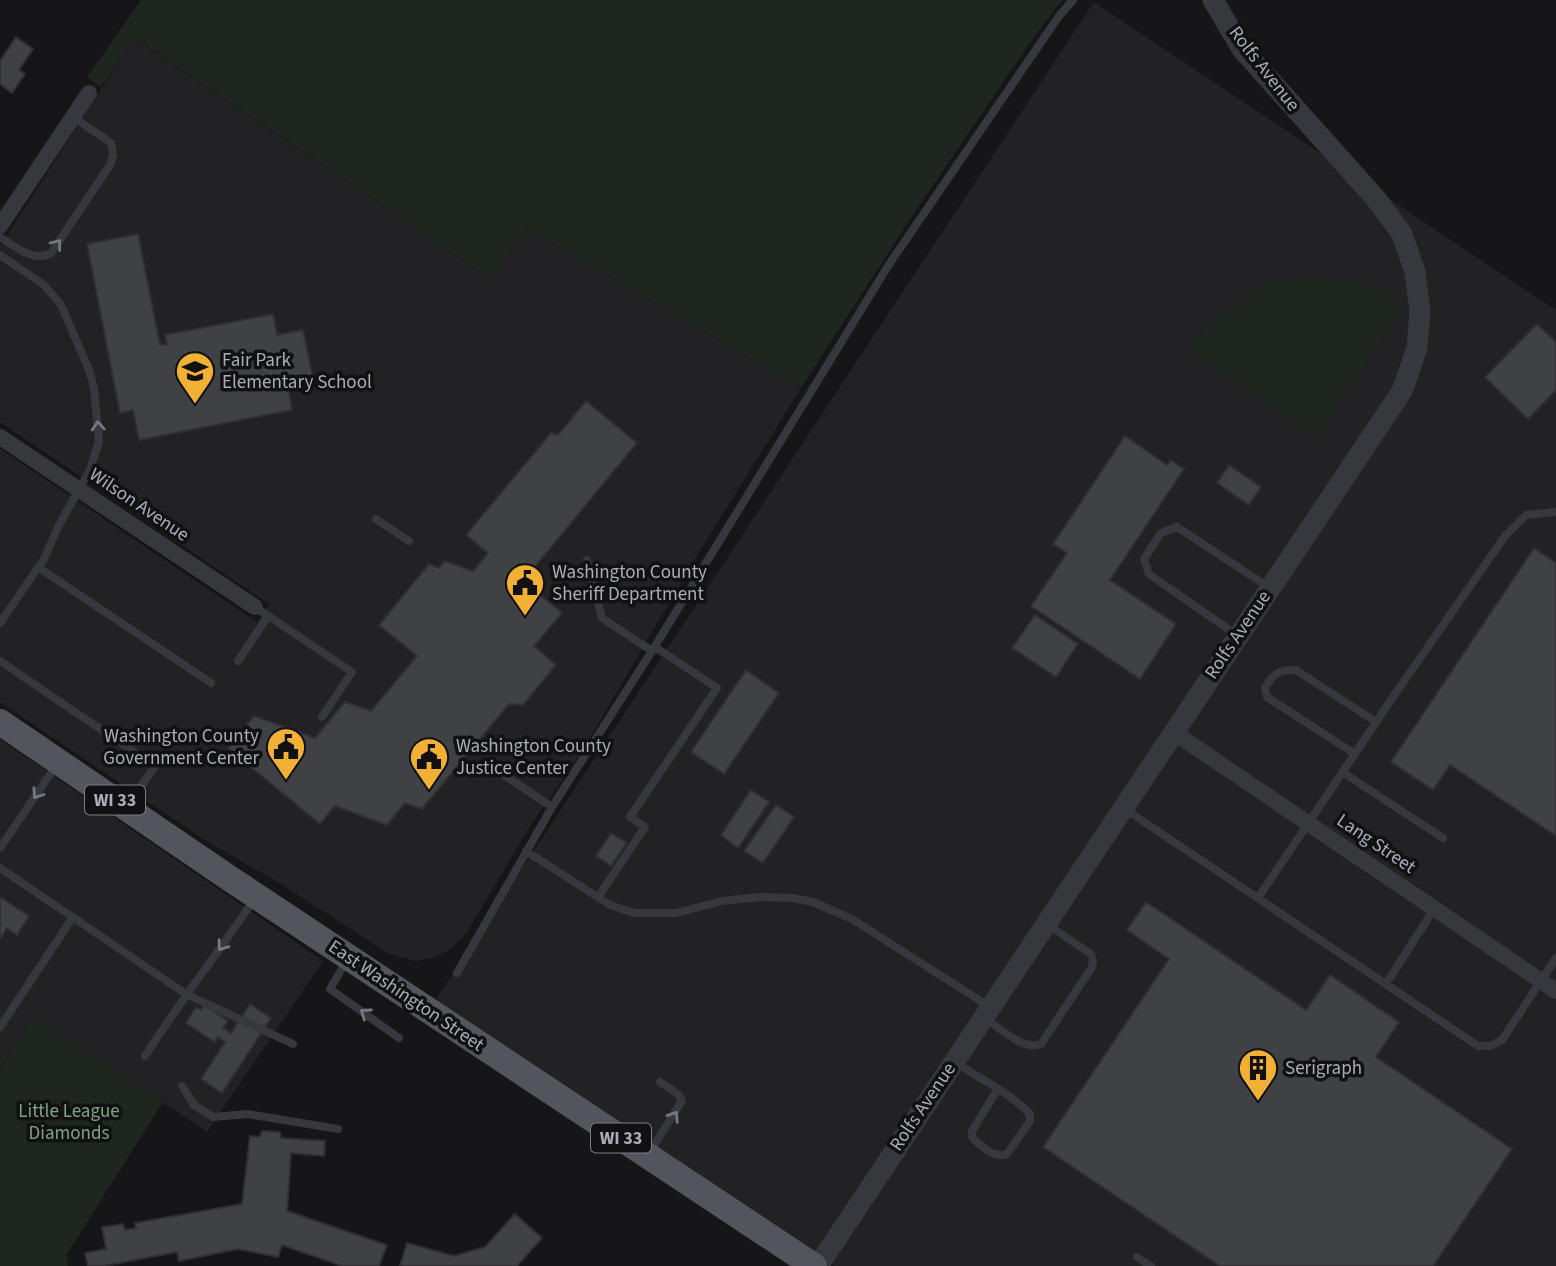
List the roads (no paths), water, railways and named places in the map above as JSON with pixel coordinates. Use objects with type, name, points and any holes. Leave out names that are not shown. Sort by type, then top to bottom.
[{"type":"main road","name":"East Washington Street","points":[[0,722],[348,958],[816,1266]]},
{"type":"street","name":"Rolfs Avenue","points":[[816,1266],[1402,391],[1417,348],[1420,311],[1415,272],[1402,234],[1377,200],[1242,49],[1213,0]]},
{"type":"street","points":[[0,226],[89,93]]},
{"type":"street","name":"Wilson Avenue","points":[[0,437],[261,612]]},
{"type":"street","name":"Lang Street","points":[[1173,732],[1556,992]]},
{"type":"lane","points":[[457,973],[552,807],[653,649],[888,266],[1059,16],[1073,0]]},
{"type":"lane","points":[[0,237],[38,257],[45,257],[51,253],[110,164],[113,156],[111,143],[73,117]]},
{"type":"lane","points":[[0,255],[33,276],[61,305],[89,370],[94,388],[99,441],[80,490],[38,567],[0,623]]},
{"type":"lane","points":[[1258,898],[1505,536],[1526,515],[1556,512]]},
{"type":"lane","points":[[376,519],[409,541]]},
{"type":"lane","points":[[1238,636],[1149,574],[1144,559],[1161,533],[1177,527],[1270,589]]},
{"type":"lane","points":[[587,560],[602,618],[717,688],[630,817],[645,827],[598,897]]},
{"type":"lane","points":[[38,567],[211,683]]},
{"type":"lane","points":[[238,661],[261,612],[352,672],[322,717]]},
{"type":"lane","points":[[0,661],[155,766],[126,808]]},
{"type":"lane","points":[[1354,754],[1267,697],[1265,688],[1272,676],[1284,669],[1296,670],[1376,722]]},
{"type":"lane","points":[[0,848],[58,762]]},
{"type":"lane","points":[[1342,772],[1443,838]]},
{"type":"lane","points":[[505,775],[552,807]]},
{"type":"lane","points":[[1123,808],[1478,1046],[1490,1046],[1502,1040],[1556,958]]},
{"type":"lane","points":[[526,851],[610,905],[634,913],[677,913],[722,901],[760,897],[813,902],[852,919],[987,1012],[1024,1044],[1034,1047],[1041,1044],[1092,967],[1093,961],[1091,954],[1046,923]]},
{"type":"lane","points":[[0,868],[186,994],[293,1044]]},
{"type":"lane","points":[[145,1056],[256,896]]},
{"type":"lane","points":[[1386,984],[1434,909]]},
{"type":"lane","points":[[1,1025],[73,917]]},
{"type":"lane","points":[[348,958],[330,989],[399,1038]]},
{"type":"lane","points":[[954,1062],[997,1090],[1030,1114],[1030,1121],[1007,1154],[1002,1156],[995,1155],[972,1137],[972,1131],[997,1090]]},
{"type":"lane","points":[[647,1156],[682,1101],[679,1095],[660,1082]]},
{"type":"lane","points":[[182,1086],[194,1105],[213,1117],[247,1114],[338,1129]]},
{"type":"lane","points":[[1138,1257],[1151,1266]]},
{"type":"place","name":"Fair Park Elementary School","points":[[195,405]]},
{"type":"place","name":"Washington County Sheriff Department","points":[[525,617]]},
{"type":"place","name":"Washington County Government Center","points":[[286,781]]},
{"type":"place","name":"Washington County Justice Center","points":[[429,791]]},
{"type":"place","name":"Serigraph","points":[[1258,1102]]},
{"type":"park label","name":"Little League Diamonds","points":[[69,1122]]}]
